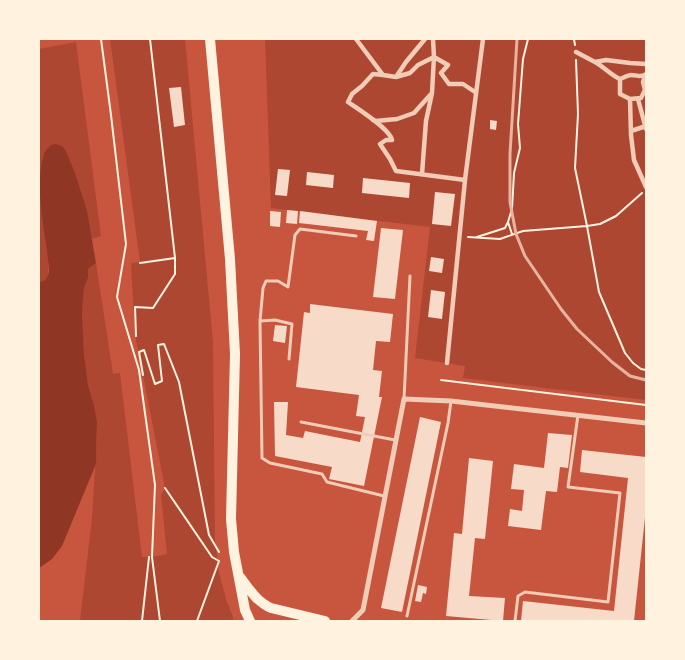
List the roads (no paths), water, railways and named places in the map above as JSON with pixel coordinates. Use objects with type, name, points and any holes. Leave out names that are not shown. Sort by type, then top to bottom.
[{"type":"main road","points":[[210,39],[230,259],[235,354],[231,519],[238,574],[245,610],[250,621]]},
{"type":"main road","points":[[238,574],[264,605],[325,621]]},
{"type":"street","points":[[356,39],[383,75]]},
{"type":"street","points":[[396,77],[425,39]]},
{"type":"street","points":[[422,174],[426,121],[432,93],[433,39]]},
{"type":"street","points":[[447,363],[465,180],[484,39]]},
{"type":"street","points":[[576,52],[620,79],[630,75],[640,77],[646,74]]},
{"type":"street","points":[[434,57],[418,65],[410,73],[396,77],[373,74],[352,94],[348,102],[392,136],[392,140],[386,140],[380,144],[396,171],[465,180]]},
{"type":"street","points":[[434,57],[448,66],[441,73],[450,84],[463,84],[476,92]]},
{"type":"street","points":[[595,62],[606,60],[646,64]]},
{"type":"street","points":[[620,79],[620,94],[630,99],[638,99],[641,98],[645,90],[643,82],[646,74]]},
{"type":"street","points":[[371,119],[376,121],[397,119],[414,113],[432,93]]},
{"type":"street","points":[[630,99],[634,160],[646,188]]},
{"type":"street","points":[[632,131],[646,127],[638,99]]},
{"type":"street","points":[[352,621],[363,610],[404,399],[451,401],[646,423]]},
{"type":"lane","points":[[356,236],[300,230],[295,234],[288,287],[278,282],[266,281],[263,288],[260,321],[262,458],[270,463],[322,474],[327,482],[384,496]]},
{"type":"lane","points":[[404,399],[410,276]]},
{"type":"lane","points":[[260,321],[275,320],[292,324],[289,359]]},
{"type":"lane","points":[[408,616],[451,401]]},
{"type":"lane","points":[[515,621],[518,596],[525,592],[608,602],[620,493],[568,487],[578,415]]},
{"type":"lane","points":[[302,422],[396,440]]},
{"type":"railway","points":[[517,39],[510,154],[510,202],[516,234],[525,256],[577,329],[630,376],[646,380]]}]
